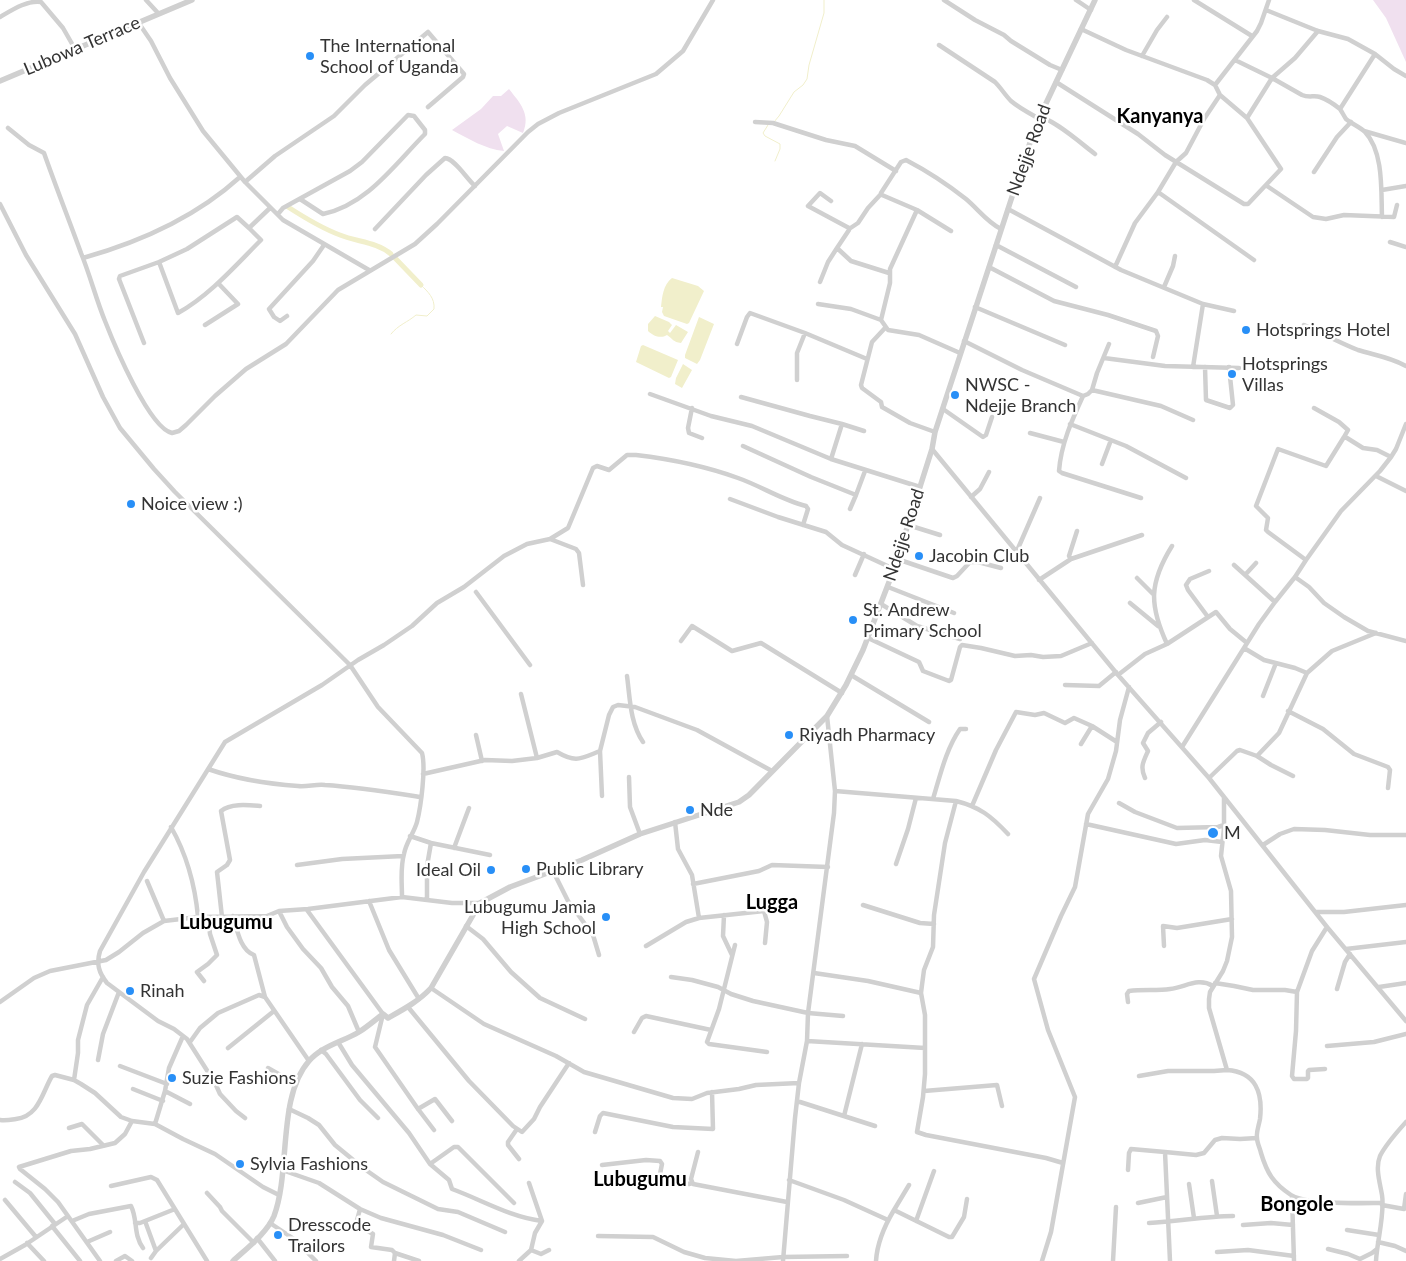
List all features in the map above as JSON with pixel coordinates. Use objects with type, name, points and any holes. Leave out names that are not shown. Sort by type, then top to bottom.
[{"type":"street","points":[[0,17],[27,2],[36,0],[41,2],[63,28],[75,49]]},
{"type":"street","points":[[146,0],[158,14]]},
{"type":"street","name":"Lubowa Terrace","points":[[0,81],[192,0]]},
{"type":"street","points":[[8,128],[44,154],[105,322],[137,391],[151,414],[165,429],[172,433],[186,425],[246,369],[286,344],[338,290],[414,244],[538,124],[559,113],[656,74],[683,50],[713,0]]},
{"type":"street","points":[[944,0],[975,20],[1004,35],[1050,65],[1062,70]]},
{"type":"street","points":[[1076,0],[1090,10]]},
{"type":"street","name":"Ndejje Road","points":[[480,903],[510,887],[640,834],[739,802],[827,716],[851,675],[888,587],[960,353],[1040,116],[1095,0]]},
{"type":"street","points":[[1194,0],[1252,36]]},
{"type":"street","points":[[1215,85],[1262,23],[1269,0]]},
{"type":"street","points":[[1266,10],[1318,31],[1348,39],[1375,54],[1397,72],[1406,76]]},
{"type":"street","points":[[1142,56],[1167,17]]},
{"type":"street","points":[[138,22],[151,40],[170,78],[203,131],[240,177],[283,220],[369,270]]},
{"type":"street","points":[[1056,82],[1138,134],[1176,162],[1244,204],[1250,203],[1281,170],[1247,118],[1220,96],[1215,85],[1186,71],[1126,50],[1082,29]]},
{"type":"street","points":[[1247,118],[1272,78],[1295,58],[1318,31]]},
{"type":"street","points":[[245,182],[275,156],[334,116],[365,85],[428,32],[464,74],[463,77],[428,106]]},
{"type":"street","points":[[939,45],[995,82],[1010,100],[1021,108],[1036,117],[1040,116],[1072,135],[1095,154]]},
{"type":"street","points":[[1340,109],[1375,54]]},
{"type":"street","points":[[1235,60],[1302,95],[1310,98],[1318,96],[1340,109],[1351,122],[1364,131],[1406,143]]},
{"type":"street","points":[[1115,267],[1135,223],[1158,192],[1176,162],[1186,153],[1220,96]]},
{"type":"street","points":[[278,214],[284,208],[339,176],[350,171],[362,162],[408,115],[414,116],[425,130],[425,134],[364,196],[335,212],[324,214],[300,199]]},
{"type":"street","points":[[755,122],[772,123],[826,140],[855,146],[870,153],[896,171]]},
{"type":"street","points":[[1314,172],[1337,137],[1351,122]]},
{"type":"street","points":[[1364,131],[1372,142],[1381,176],[1382,217]]},
{"type":"street","points":[[375,229],[426,175],[445,158],[449,158],[454,162],[475,186]]},
{"type":"street","points":[[820,282],[828,262],[849,229],[858,223],[881,194],[901,162],[905,160],[952,188],[994,226],[1001,229]]},
{"type":"street","points":[[83,258],[100,254],[167,228],[223,192],[240,177]]},
{"type":"street","points":[[1267,186],[1313,217],[1318,218],[1326,219],[1344,215],[1395,217],[1397,204]]},
{"type":"street","points":[[1382,190],[1406,186]]},
{"type":"street","points":[[1158,192],[1254,260]]},
{"type":"street","points":[[831,201],[820,193],[808,206],[840,222],[849,229]]},
{"type":"street","points":[[881,194],[917,210],[951,232]]},
{"type":"street","points":[[0,204],[26,255],[75,334],[102,397],[120,428],[175,492],[350,665],[378,707],[422,753],[424,761],[423,774],[416,823],[403,856],[402,897]]},
{"type":"street","points":[[249,228],[270,208]]},
{"type":"street","points":[[1008,208],[1115,267],[1203,304],[1234,311]]},
{"type":"street","points":[[917,210],[889,273],[890,284],[881,320],[885,328],[892,332],[918,335],[960,353]]},
{"type":"street","points":[[144,342],[119,279],[120,276],[158,262],[196,244],[237,217],[261,240],[218,283],[193,304],[178,313],[158,262]]},
{"type":"street","points":[[1390,242],[1406,247]]},
{"type":"street","points":[[996,244],[1076,288]]},
{"type":"street","points":[[287,316],[280,321],[274,317],[269,309],[313,261],[324,245]]},
{"type":"street","points":[[837,248],[851,261],[889,273]]},
{"type":"street","points":[[1164,287],[1176,256]]},
{"type":"street","points":[[989,267],[1054,301],[1108,315],[1156,331],[1158,336],[1153,357]]},
{"type":"street","points":[[205,325],[238,304],[218,283]]},
{"type":"street","points":[[818,304],[850,309],[881,320]]},
{"type":"street","points":[[1192,367],[1203,304]]},
{"type":"street","points":[[975,307],[1065,345]]},
{"type":"street","points":[[737,344],[750,313],[805,333],[867,359]]},
{"type":"street","points":[[1304,325],[1347,346],[1374,355],[1387,357],[1406,366]]},
{"type":"street","points":[[885,328],[872,342],[861,385],[864,390],[881,402],[882,406],[910,423],[935,432]]},
{"type":"street","points":[[797,380],[798,353],[805,333]]},
{"type":"street","points":[[964,341],[1022,370],[1083,396]]},
{"type":"street","points":[[1109,344],[1096,373],[1092,390],[1083,396],[1070,424],[1064,442],[1059,469],[1060,472],[1141,498]]},
{"type":"street","points":[[1104,358],[1157,366],[1239,368]]},
{"type":"street","points":[[1205,367],[1206,400],[1230,408],[1233,405],[1229,367]]},
{"type":"street","points":[[1092,390],[1161,406],[1193,420]]},
{"type":"street","points":[[650,394],[711,416],[752,426],[831,459],[920,487]]},
{"type":"street","points":[[740,396],[864,431]]},
{"type":"street","points":[[692,408],[688,428],[690,433],[702,438]]},
{"type":"street","points":[[1306,560],[1266,530],[1268,518],[1256,506],[1278,449],[1326,466],[1348,430],[1339,422],[1314,408]]},
{"type":"street","points":[[942,409],[983,436],[986,435],[992,417]]},
{"type":"street","points":[[831,459],[842,424]]},
{"type":"street","points":[[1070,424],[1111,440],[1186,478]]},
{"type":"street","points":[[1182,747],[1275,602],[1295,577],[1341,511],[1376,476],[1391,456],[1396,449],[1406,424]]},
{"type":"street","points":[[1030,433],[1064,442]]},
{"type":"street","points":[[1344,436],[1363,448],[1377,450],[1391,456]]},
{"type":"street","points":[[1102,464],[1111,440]]},
{"type":"street","points":[[743,446],[856,495]]},
{"type":"street","points":[[932,448],[1016,553],[1128,687],[1209,778],[1350,954],[1405,1017]]},
{"type":"street","points":[[245,1118],[220,1094],[190,1042],[102,978],[96,962],[100,951],[171,828],[225,742],[322,685],[412,626],[437,603],[464,587],[504,556],[527,544],[550,539],[568,528],[593,468],[597,466],[609,470],[630,455],[702,467],[744,480],[784,500],[807,507],[803,525]]},
{"type":"street","points":[[850,509],[865,470]]},
{"type":"street","points":[[971,497],[980,489],[989,472]]},
{"type":"street","points":[[1376,476],[1406,491]]},
{"type":"street","points":[[1016,553],[1040,498]]},
{"type":"street","points":[[730,499],[826,532],[839,543],[894,570]]},
{"type":"street","points":[[908,524],[940,535]]},
{"type":"street","points":[[1071,559],[1069,556],[1070,551],[1077,531]]},
{"type":"street","points":[[1040,580],[1071,559],[1142,535]]},
{"type":"street","points":[[550,539],[576,549],[579,553],[583,585]]},
{"type":"street","points":[[1167,644],[1159,627],[1153,594],[1157,574],[1172,546]]},
{"type":"street","points":[[855,575],[864,554]]},
{"type":"street","points":[[897,559],[953,578],[970,562],[978,562],[1001,568]]},
{"type":"street","points":[[1244,575],[1256,563]]},
{"type":"street","points":[[1234,565],[1275,602]]},
{"type":"street","points":[[1208,617],[1186,585],[1190,580],[1209,571]]},
{"type":"street","points":[[1295,577],[1309,587],[1324,603],[1344,617],[1376,633],[1406,641]]},
{"type":"street","points":[[1137,578],[1153,594]]},
{"type":"street","points":[[888,587],[954,613]]},
{"type":"street","points":[[476,592],[530,665]]},
{"type":"street","points":[[1130,603],[1159,627]]},
{"type":"street","points":[[881,604],[917,626],[960,639]]},
{"type":"street","points":[[1065,685],[1099,686],[1144,654],[1167,644],[1216,612],[1230,629],[1247,643]]},
{"type":"street","points":[[681,642],[692,626],[732,650],[759,643],[763,644],[842,693]]},
{"type":"street","points":[[1257,756],[1279,733],[1307,673],[1332,651],[1376,633]]},
{"type":"street","points":[[868,638],[919,662],[923,671],[950,681],[962,645],[1015,656],[1031,655],[1043,657],[1061,656],[1092,643]]},
{"type":"street","points":[[1244,648],[1264,660],[1307,673]]},
{"type":"street","points":[[1263,696],[1276,663]]},
{"type":"street","points":[[851,675],[929,722]]},
{"type":"street","points":[[627,676],[630,706],[637,731],[643,742]]},
{"type":"street","points":[[1042,1261],[1051,1232],[1075,1097],[1048,1030],[1034,979],[1075,887],[1088,814],[1108,778],[1128,687]]},
{"type":"street","points":[[521,694],[537,758]]},
{"type":"street","points":[[602,796],[600,751],[611,710],[618,705],[630,706],[697,730],[772,771]]},
{"type":"street","points":[[1288,711],[1323,729],[1354,754],[1388,768],[1390,770],[1388,788]]},
{"type":"street","points":[[972,806],[996,750],[1016,712],[1035,715],[1044,713],[1065,723],[1074,718],[1092,726],[1117,742]]},
{"type":"street","points":[[783,1259],[798,1083],[807,1040],[808,1013],[828,867],[835,791],[827,716]]},
{"type":"street","points":[[1145,778],[1142,764],[1148,751],[1142,743],[1148,734],[1161,722]]},
{"type":"street","points":[[1081,744],[1092,726]]},
{"type":"street","points":[[933,799],[948,752],[956,734],[960,729],[966,729]]},
{"type":"street","points":[[476,734],[482,761]]},
{"type":"street","points":[[1209,778],[1240,750],[1257,756],[1293,776]]},
{"type":"street","points":[[423,774],[482,761],[537,758],[557,752],[569,759],[575,760],[600,751]]},
{"type":"street","points":[[208,769],[231,777],[252,780],[301,786],[325,785],[375,789],[420,797]]},
{"type":"street","points":[[629,777],[630,807],[640,834]]},
{"type":"street","points":[[835,791],[956,801],[972,806],[987,814],[1008,834]]},
{"type":"street","points":[[1224,797],[1222,856],[1231,891],[1232,937],[1227,961],[1210,992],[1210,1008],[1227,1070]]},
{"type":"street","points":[[896,864],[916,798]]},
{"type":"street","points":[[956,801],[944,843],[933,947],[924,970],[922,993],[925,1015],[924,1091],[917,1129],[920,1134],[1046,1158],[1063,1163]]},
{"type":"street","points":[[1119,802],[1135,812],[1177,828],[1218,827],[1224,825]]},
{"type":"street","points":[[222,917],[217,872],[227,865],[230,860],[221,811],[232,806],[260,806]]},
{"type":"street","points":[[454,848],[468,808]]},
{"type":"street","points":[[675,822],[678,848],[692,873],[699,918]]},
{"type":"street","points":[[1086,824],[1176,844],[1206,840],[1222,842]]},
{"type":"street","points":[[171,828],[180,843],[192,876],[198,916]]},
{"type":"street","points":[[1263,845],[1280,834],[1294,829],[1370,835],[1406,835]]},
{"type":"street","points":[[410,836],[431,843],[490,855]]},
{"type":"street","points":[[427,900],[427,866],[431,843]]},
{"type":"street","points":[[297,865],[342,859],[403,856]]},
{"type":"street","points":[[694,884],[759,871],[772,865],[828,867]]},
{"type":"street","points":[[553,871],[568,901],[593,936],[599,954]]},
{"type":"street","points":[[147,881],[164,920]]},
{"type":"street","points":[[0,1002],[34,978],[50,972],[106,960],[164,920],[198,916],[267,916],[279,910],[307,910],[402,897],[469,904],[480,903]]},
{"type":"street","points":[[369,901],[387,945],[419,999]]},
{"type":"street","points":[[307,910],[383,1014],[388,1018],[408,1007],[431,988],[480,903]]},
{"type":"street","points":[[863,905],[920,923],[934,924]]},
{"type":"street","points":[[1316,912],[1344,912],[1406,905]]},
{"type":"street","points":[[279,910],[292,934],[321,968],[332,987],[348,1006],[359,1032]]},
{"type":"street","points":[[646,946],[686,922],[699,918],[764,911],[767,922],[765,943]]},
{"type":"street","points":[[724,915],[723,936],[732,955]]},
{"type":"street","points":[[233,916],[239,936],[249,953],[254,955],[265,997],[309,1061]]},
{"type":"street","points":[[204,981],[196,972],[208,964],[217,954],[210,934],[208,917]]},
{"type":"street","points":[[1164,946],[1163,926],[1177,928],[1232,919]]},
{"type":"street","points":[[466,926],[483,939],[511,972],[540,998],[585,1019]]},
{"type":"street","points":[[1325,1069],[1308,1071],[1307,1079],[1294,1079],[1292,1076],[1297,992],[1312,951],[1328,927]]},
{"type":"street","points":[[1346,949],[1406,942]]},
{"type":"street","points":[[735,945],[719,1009],[707,1042],[709,1044],[767,1052]]},
{"type":"street","points":[[1337,989],[1345,962],[1350,954]]},
{"type":"street","points":[[814,973],[868,981],[922,993]]},
{"type":"street","points":[[74,1080],[78,1040],[87,1005],[102,978]]},
{"type":"street","points":[[671,978],[692,980],[718,987],[723,991],[754,1001],[808,1013],[843,1016]]},
{"type":"street","points":[[1128,1002],[1127,994],[1130,991],[1171,989],[1197,982],[1253,990],[1297,992]]},
{"type":"street","points":[[1379,987],[1406,983]]},
{"type":"street","points":[[431,988],[484,1024],[569,1063],[584,1072],[673,1098],[692,1099],[712,1092],[756,1085],[798,1083]]},
{"type":"street","points":[[98,1060],[103,1034],[119,992]]},
{"type":"street","points":[[190,1042],[200,1028],[218,1013],[254,996],[265,997]]},
{"type":"street","points":[[408,1007],[469,1081],[522,1132],[534,1119],[569,1063]]},
{"type":"street","points":[[228,1048],[274,1011]]},
{"type":"street","points":[[232,1261],[256,1240],[274,1216],[286,1150],[289,1109],[296,1084],[309,1061],[321,1050],[359,1032],[383,1014]]},
{"type":"street","points":[[383,1014],[375,1047],[434,1130]]},
{"type":"street","points":[[634,1032],[642,1018],[646,1016],[711,1030]]},
{"type":"street","points":[[1327,1046],[1374,1042],[1406,1034]]},
{"type":"street","points":[[155,1124],[167,1084],[169,1068],[183,1036]]},
{"type":"street","points":[[807,1040],[925,1048]]},
{"type":"street","points":[[338,1042],[352,1065],[409,1133],[430,1164],[438,1173],[447,1178],[452,1189],[508,1213],[526,1219],[542,1220]]},
{"type":"street","points":[[844,1116],[862,1044]]},
{"type":"street","points":[[321,1050],[360,1100],[378,1118]]},
{"type":"street","points":[[120,1066],[167,1084]]},
{"type":"street","points":[[268,1068],[296,1084]]},
{"type":"street","points":[[1138,1076],[1168,1071],[1214,1072],[1227,1070],[1250,1076],[1260,1102],[1257,1138],[1266,1171],[1270,1177],[1292,1196],[1306,1200],[1382,1204],[1404,1208],[1406,1194]]},
{"type":"street","points":[[0,1120],[20,1119],[32,1113],[40,1102],[52,1076],[55,1075],[74,1080],[95,1093],[116,1114],[132,1121],[155,1124],[215,1154],[279,1195]]},
{"type":"street","points":[[924,1091],[997,1085],[1002,1106]]},
{"type":"street","points":[[133,1089],[162,1101]]},
{"type":"street","points":[[165,1091],[190,1104]]},
{"type":"street","points":[[595,1132],[600,1116],[604,1114],[673,1127],[713,1129],[712,1092]]},
{"type":"street","points":[[418,1109],[435,1099],[452,1122]]},
{"type":"street","points":[[797,1101],[875,1126]]},
{"type":"street","points":[[289,1109],[319,1125],[329,1139],[342,1151],[383,1182],[438,1209],[462,1214],[505,1232]]},
{"type":"street","points":[[100,1261],[52,1196],[19,1167],[50,1156],[115,1143],[125,1134],[132,1121]]},
{"type":"street","points":[[1376,1261],[1382,1204],[1378,1162],[1380,1156],[1406,1122]]},
{"type":"street","points":[[69,1128],[82,1124],[104,1145]]},
{"type":"street","points":[[517,1129],[508,1145],[519,1159]]},
{"type":"street","points":[[1128,1170],[1131,1149],[1196,1155],[1204,1153],[1215,1140],[1222,1138],[1257,1138]]},
{"type":"street","points":[[430,1164],[454,1147],[458,1147],[514,1203]]},
{"type":"street","points":[[692,1183],[691,1179],[698,1152]]},
{"type":"street","points":[[1164,1152],[1170,1261]]},
{"type":"street","points":[[602,1165],[660,1160],[662,1164],[659,1179]]},
{"type":"street","points":[[282,1170],[319,1183],[360,1209],[392,1222],[443,1235],[481,1250]]},
{"type":"street","points":[[916,1221],[934,1171]]},
{"type":"street","points":[[111,1186],[154,1178],[161,1184],[207,1261]]},
{"type":"street","points":[[612,1184],[659,1179],[692,1183],[787,1202]]},
{"type":"street","points":[[789,1180],[844,1200],[888,1220]]},
{"type":"street","points":[[1212,1180],[1217,1216]]},
{"type":"street","points":[[15,1182],[30,1193],[80,1261]]},
{"type":"street","points":[[529,1182],[542,1220]]},
{"type":"street","points":[[1189,1184],[1194,1218]]},
{"type":"street","points":[[876,1261],[878,1248],[888,1220],[909,1185]]},
{"type":"street","points":[[207,1193],[222,1211],[256,1240],[275,1261]]},
{"type":"street","points":[[1217,1252],[1248,1250],[1294,1259],[1292,1196]]},
{"type":"street","points":[[1138,1203],[1167,1197]]},
{"type":"street","points":[[5,1200],[36,1237]]},
{"type":"street","points":[[894,1210],[952,1237],[964,1217],[967,1200]]},
{"type":"street","points":[[72,1221],[89,1214],[133,1207],[137,1240],[143,1248]]},
{"type":"street","points":[[1113,1261],[1116,1207]]},
{"type":"street","points":[[135,1223],[175,1209]]},
{"type":"street","points":[[360,1209],[356,1224],[373,1234],[371,1247],[392,1250],[395,1253],[419,1261]]},
{"type":"street","points":[[0,1259],[68,1216]]},
{"type":"street","points":[[1149,1223],[1182,1222],[1194,1218],[1233,1216]]},
{"type":"street","points":[[519,1261],[531,1250],[534,1233],[542,1220]]},
{"type":"street","points":[[145,1221],[156,1251]]},
{"type":"street","points":[[270,1223],[294,1239],[316,1261]]},
{"type":"street","points":[[1243,1225],[1271,1223],[1293,1225]]},
{"type":"street","points":[[151,1258],[184,1224]]},
{"type":"street","points":[[1347,1230],[1379,1235]]},
{"type":"street","points":[[87,1242],[110,1232]]},
{"type":"street","points":[[598,1236],[653,1237],[684,1252],[705,1258],[736,1261],[847,1256]]},
{"type":"street","points":[[1378,1242],[1406,1251]]},
{"type":"street","points":[[28,1243],[43,1261]]},
{"type":"street","points":[[1328,1249],[1360,1259],[1377,1249]]},
{"type":"street","points":[[531,1250],[542,1254],[549,1250]]},
{"type":"street","points":[[394,1261],[395,1253]]},
{"type":"street","points":[[9,1255],[14,1261]]},
{"type":"street","points":[[116,1261],[125,1256],[132,1261]]},
{"type":"shaded area","points":[[1373,0],[1406,0],[1406,62],[1386,18]]},
{"type":"shaded area","points":[[509,89],[523,109],[526,120],[523,133],[507,126],[498,134],[504,151],[484,146],[452,130],[481,109],[493,96],[501,96]]},
{"type":"shaded area","points":[[672,278],[698,286],[704,291],[687,324],[664,316],[662,312],[664,291]]},
{"type":"shaded area","points":[[655,316],[672,325],[668,331],[670,333],[676,325],[688,332],[681,343],[667,335],[657,336],[648,331],[648,324]]},
{"type":"shaded area","points":[[699,317],[714,324],[697,364],[685,358],[685,355]]},
{"type":"shaded area","points":[[643,345],[678,360],[671,377],[669,378],[636,362]]},
{"type":"shaded area","points":[[683,364],[692,370],[682,388],[675,384]]},
{"type":"waterway","points":[[774,122],[794,92],[807,79],[809,65],[824,13],[824,0]]},
{"type":"waterway","points":[[768,125],[763,133],[780,144],[775,161]]},
{"type":"waterway","points":[[288,207],[326,229],[380,247],[391,254]]},
{"type":"waterway","points":[[395,258],[421,285]]},
{"type":"waterway","points":[[391,334],[416,315],[427,316],[434,309],[432,298],[421,285]]},
{"type":"place","name":"The International School of Uganda","points":[[310,56]]},
{"type":"place","name":"Hotsprings Hotel","points":[[1246,330]]},
{"type":"place","name":"Hotsprings Villas","points":[[1232,374]]},
{"type":"place","name":"NWSC - Ndejje Branch","points":[[955,395]]},
{"type":"place","name":"Noice view :)","points":[[131,504]]},
{"type":"place","name":"Jacobin Club","points":[[919,556]]},
{"type":"place","name":"St. Andrew Primary School","points":[[853,620]]},
{"type":"place","name":"Riyadh Pharmacy","points":[[789,735]]},
{"type":"place","name":"Nde","points":[[690,810]]},
{"type":"place","name":"M","points":[[1213,833]]},
{"type":"place","name":"Public Library","points":[[526,869]]},
{"type":"place","name":"Ideal Oil","points":[[491,870]]},
{"type":"place","name":"Lubugumu Jamia High School","points":[[606,917]]},
{"type":"place","name":"Rinah","points":[[130,991]]},
{"type":"place","name":"Suzie Fashions","points":[[172,1078]]},
{"type":"place","name":"Sylvia Fashions","points":[[240,1164]]},
{"type":"place","name":"Dresscode Trailors","points":[[278,1235]]},
{"type":"district","name":"Kanyanya","points":[[1160,117]]},
{"type":"district","name":"Lugga","points":[[772,903]]},
{"type":"district","name":"Lubugumu","points":[[226,923]]},
{"type":"district","name":"Lubugumu","points":[[640,1180]]},
{"type":"district","name":"Bongole","points":[[1297,1205]]}]
